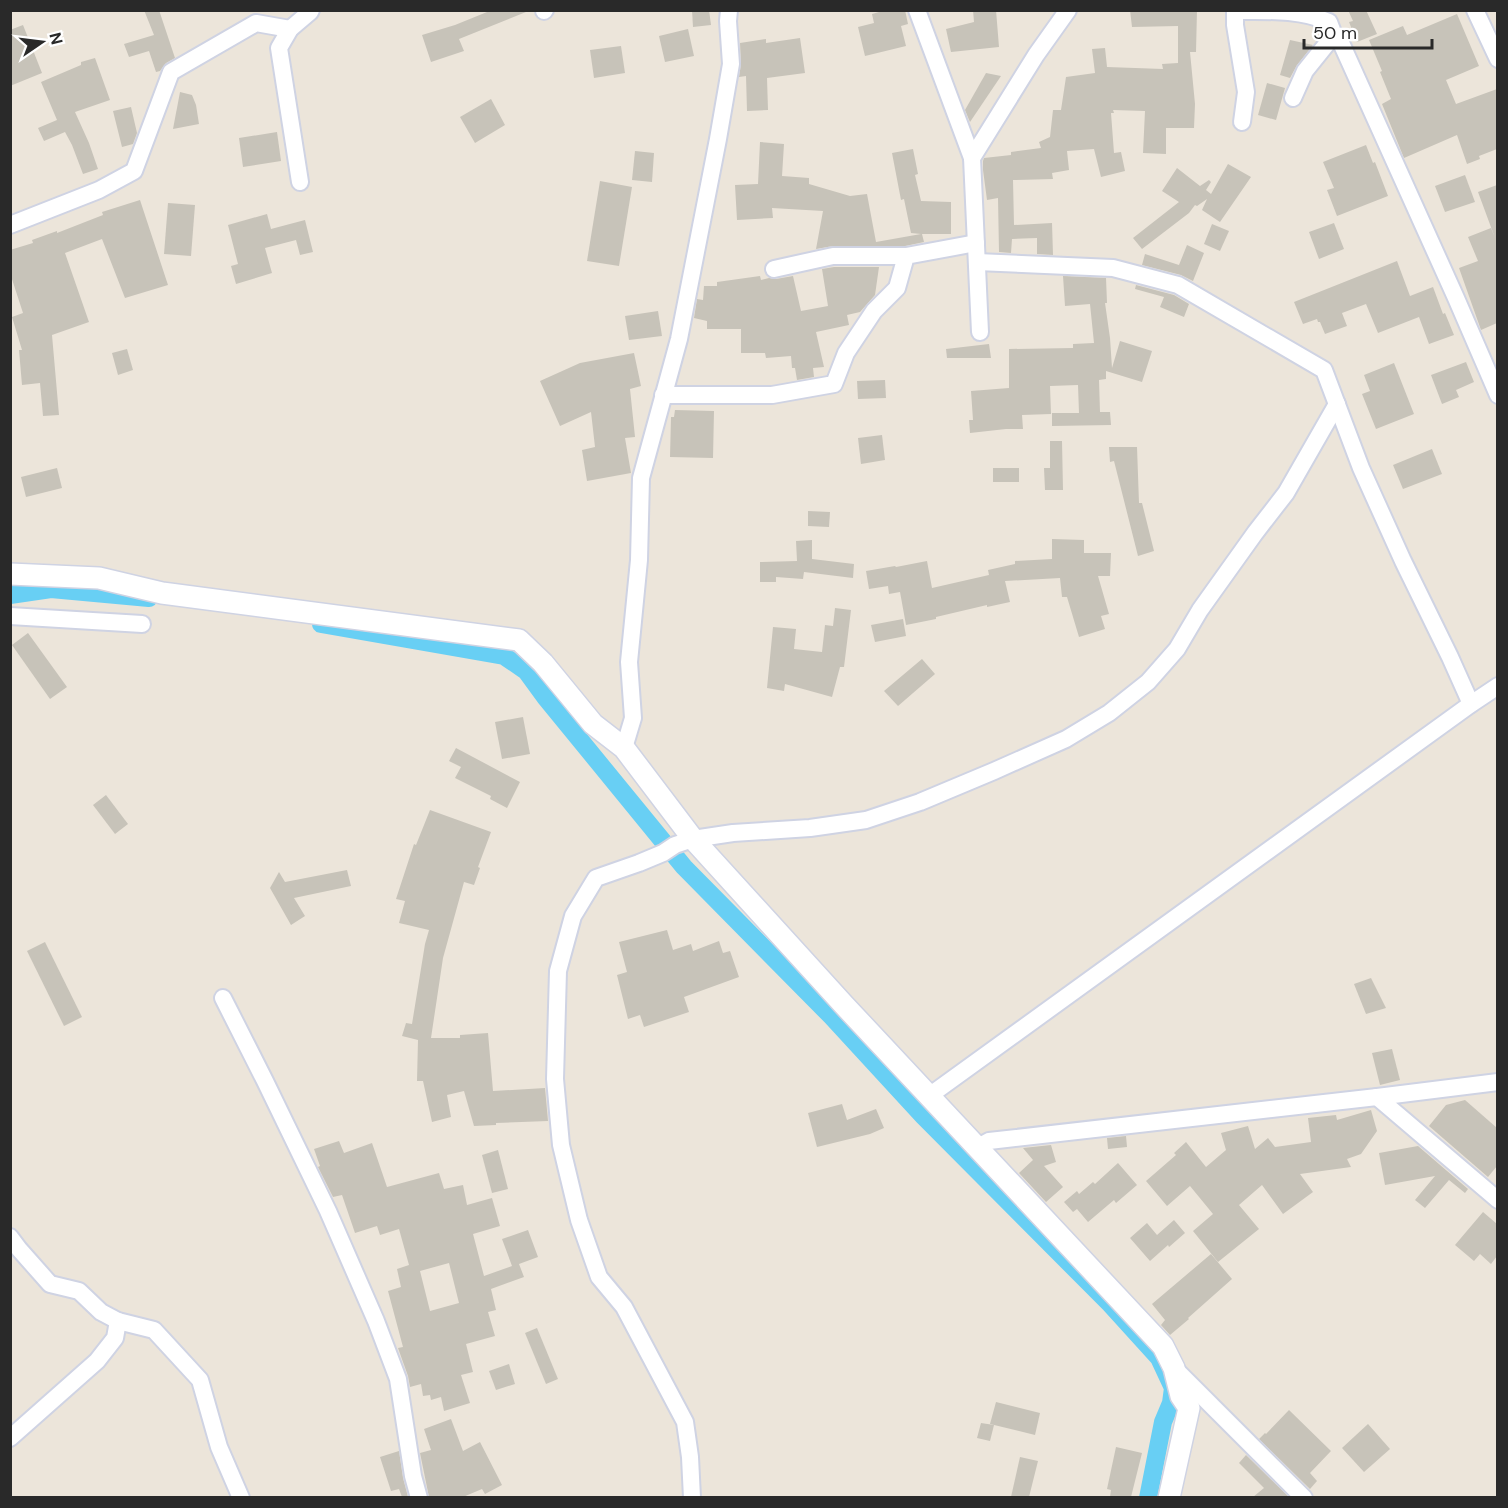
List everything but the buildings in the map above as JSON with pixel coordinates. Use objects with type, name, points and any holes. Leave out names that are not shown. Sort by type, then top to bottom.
[{"type":"street","points":[[300,182],[279,48],[290,28],[311,10]]},
{"type":"street","points":[[624,748],[633,718],[629,662],[639,560],[641,478],[679,339],[720,129],[731,64],[729,10]]},
{"type":"street","points":[[917,10],[972,158],[980,332]]},
{"type":"street","points":[[972,158],[1036,55],[1068,10]]},
{"type":"street","points":[[1475,10],[1497,59]]},
{"type":"street","points":[[1242,122],[1246,92],[1235,25],[1235,11],[1290,12],[1315,16],[1329,22],[1334,35],[1342,45],[1456,298],[1497,395]]},
{"type":"street","points":[[10,225],[99,190],[134,171],[171,72],[256,23],[290,28]]},
{"type":"street","points":[[1293,98],[1305,71],[1334,35]]},
{"type":"street","points":[[774,269],[833,256],[906,256],[976,243]]},
{"type":"street","points":[[663,395],[772,395],[834,384],[846,353],[874,311],[897,288],[906,256]]},
{"type":"street","points":[[977,262],[1113,268],[1178,285],[1324,370],[1361,468],[1470,704]]},
{"type":"street","points":[[692,1497],[685,1422],[624,1307],[599,1277],[579,1220],[561,1145],[555,1079],[558,971],[573,916],[596,878],[677,846],[733,833],[810,828],[866,820],[920,802],[994,771],[1066,739],[1109,713],[1148,682],[1177,649],[1200,610],[1286,492],[1337,404]]},
{"type":"street","points":[[10,574],[99,578],[162,593],[519,640],[543,663],[593,724],[624,748],[677,846],[844,1005],[1163,1346],[1174,1368],[1180,1396],[1189,1408],[1169,1497]]},
{"type":"street","points":[[10,616],[142,624]]},
{"type":"street","points":[[929,1096],[1497,686]]},
{"type":"street","points":[[223,998],[328,1211],[376,1321],[398,1379],[413,1476],[419,1497]]},
{"type":"street","points":[[978,1147],[989,1141],[1497,1082]]},
{"type":"street","points":[[1377,1097],[1497,1200]]},
{"type":"street","points":[[10,1237],[50,1284],[79,1291],[101,1312],[118,1321],[154,1330],[200,1380],[219,1447],[241,1497]]},
{"type":"street","points":[[10,1438],[97,1361],[115,1338],[118,1321]]},
{"type":"street","points":[[1174,1368],[1304,1497]]},
{"type":"waterway","points":[[10,595],[51,589],[149,598]]},
{"type":"waterway","points":[[321,624],[504,656],[526,671],[684,867],[831,1016],[923,1116],[1110,1304],[1159,1358],[1173,1388],[1171,1403],[1163,1422],[1148,1498]]}]
